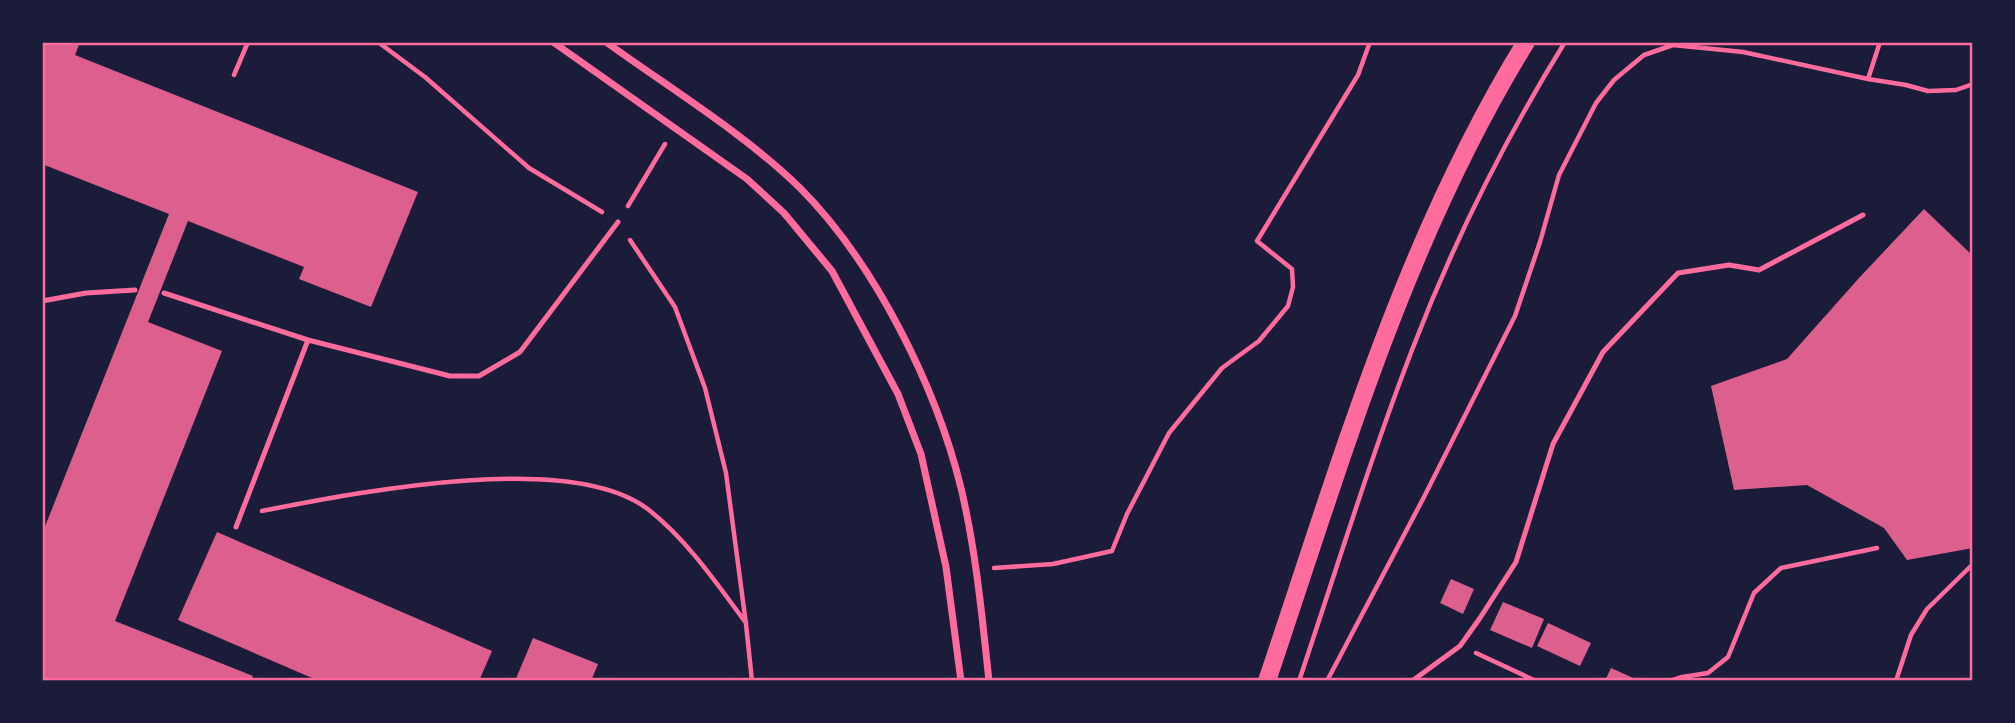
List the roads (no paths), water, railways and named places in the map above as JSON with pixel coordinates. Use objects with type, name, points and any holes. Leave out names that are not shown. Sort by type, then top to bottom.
[{"type":"main road","points":[[1267,681],[1388,325],[1439,203],[1494,94],[1526,42]]},
{"type":"street","points":[[552,42],[747,178],[784,213],[832,271],[898,394],[921,454],[946,567],[961,681]]},
{"type":"street","points":[[606,42],[752,147],[799,188],[843,236],[866,268],[922,375],[947,437],[961,489],[976,570],[989,681]]},
{"type":"lane","points":[[1412,681],[1460,646],[1516,562],[1553,444],[1603,352],[1678,273],[1729,265],[1759,270],[1863,215]]},
{"type":"lane","points":[[164,293],[308,340],[450,376],[479,376],[520,352],[618,222]]},
{"type":"lane","points":[[42,301],[86,293],[135,290]]},
{"type":"lane","points":[[236,527],[308,340]]}]
